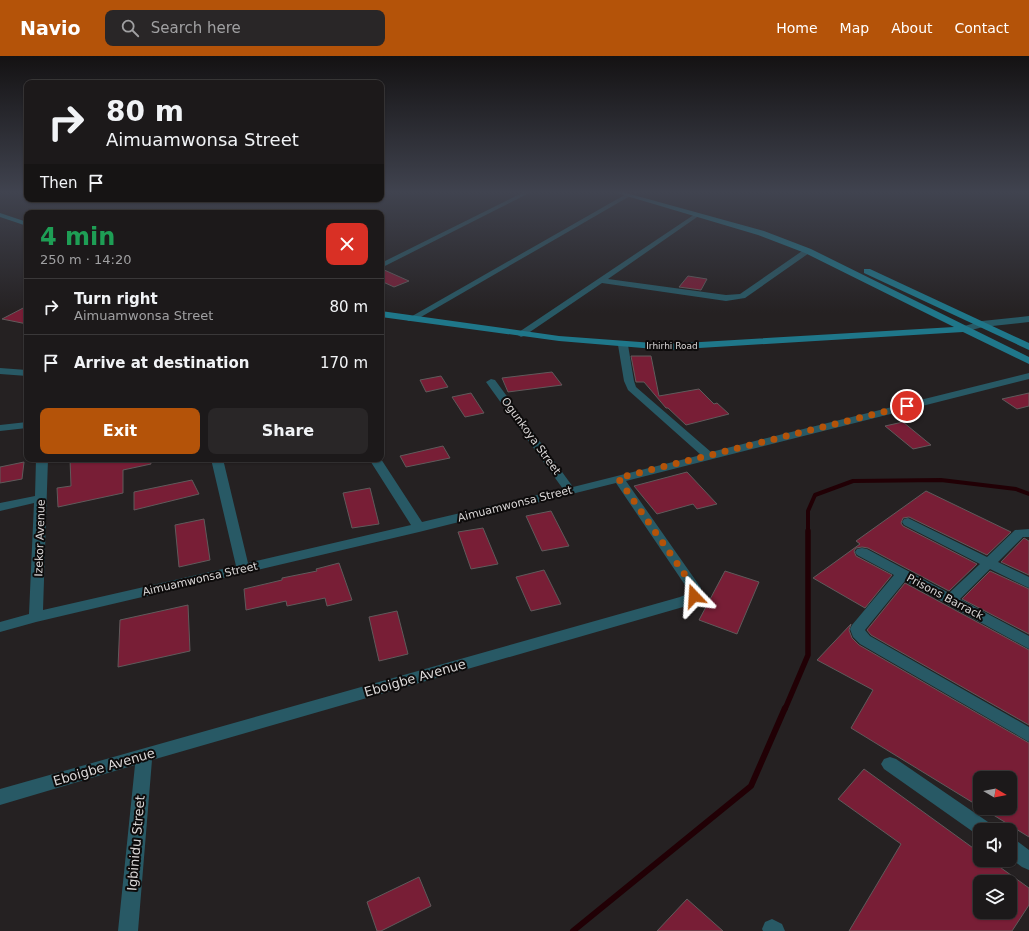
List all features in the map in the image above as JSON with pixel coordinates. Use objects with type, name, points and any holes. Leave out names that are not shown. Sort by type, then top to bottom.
[{"type":"main road","points":[[754,232],[808,251],[964,329],[1009,349],[1029,361]]},
{"type":"main road","points":[[772,232],[817,248],[1029,347]]},
{"type":"main road","name":"Irhirhi Road","points":[[384,314],[521,334],[623,346],[704,346],[964,329]]},
{"type":"street","points":[[384,264],[449,232]]},
{"type":"street","points":[[411,319],[564,232]]},
{"type":"street","points":[[521,334],[672,232]]},
{"type":"street","points":[[600,280],[726,298],[742,296],[808,251]]},
{"type":"street","points":[[964,329],[982,324],[1029,319]]},
{"type":"street","points":[[623,346],[629,381],[632,388],[708,456]]},
{"type":"street","points":[[0,371],[24,373]]},
{"type":"street","name":"Aimuamwonsa Street","points":[[0,627],[36,616],[419,528],[1029,376]]},
{"type":"street","name":"Ogunkoya Street","points":[[491,382],[570,491]]},
{"type":"street","points":[[0,428],[24,425]]},
{"type":"street","name":"Izekor Avenue","points":[[36,616],[42,462]]},
{"type":"street","points":[[218,462],[242,569]]},
{"type":"street","points":[[377,462],[419,528]]},
{"type":"street","name":"Eboigbe Avenue","points":[[0,797],[677,603],[694,596],[694,588],[618,478]]},
{"type":"street","points":[[0,507],[41,498]]},
{"type":"street","points":[[908,522],[1029,583]]},
{"type":"street","points":[[950,600],[1020,533],[1029,533]]},
{"type":"street","name":"Prisons Barrack","points":[[862,552],[1029,643]]},
{"type":"street","points":[[902,574],[857,629],[858,634],[1029,734]]},
{"type":"street","name":"Igbinidu Street","points":[[128,931],[144,755]]},
{"type":"street","points":[[890,764],[975,823]]},
{"type":"street","points":[[1017,853],[1029,861]]},
{"type":"building","points":[[384,270],[409,281],[394,287],[384,282]]},
{"type":"building","points":[[688,276],[707,279],[701,290],[679,287]]},
{"type":"building","points":[[24,308],[24,323],[2,319]]},
{"type":"building","points":[[631,356],[651,356],[659,396],[699,389],[714,404],[717,403],[729,414],[686,425],[668,408],[666,408],[644,382],[636,382]]},
{"type":"building","points":[[552,372],[562,385],[508,392],[502,378]]},
{"type":"building","points":[[441,376],[448,387],[426,392],[420,380]]},
{"type":"building","points":[[471,393],[484,413],[465,417],[452,397]]},
{"type":"building","points":[[1029,393],[1029,406],[1017,409],[1002,399]]},
{"type":"building","points":[[903,422],[931,445],[913,449],[885,426]]},
{"type":"building","points":[[443,446],[450,458],[406,467],[400,456]]},
{"type":"building","points":[[24,462],[22,479],[0,483],[0,467]]},
{"type":"building","points":[[70,462],[151,462],[151,464],[123,470],[123,493],[58,507],[57,488],[71,486]]},
{"type":"building","points":[[687,472],[717,504],[697,509],[693,504],[657,514],[634,486]]},
{"type":"building","points":[[192,480],[199,494],[134,510],[134,492]]},
{"type":"building","points":[[370,488],[379,524],[352,528],[343,493]]},
{"type":"building","points":[[926,491],[1011,532],[987,555],[909,517],[903,518],[901,523],[903,526],[977,564],[949,591],[868,548],[862,547],[856,548],[854,551],[856,556],[892,575],[865,608],[813,578],[860,544],[856,541]]},
{"type":"building","points":[[551,511],[569,546],[542,551],[526,516]]},
{"type":"building","points":[[204,519],[210,560],[179,567],[175,525]]},
{"type":"building","points":[[483,528],[498,564],[471,569],[458,532]]},
{"type":"building","points":[[1024,538],[1029,541],[1029,575],[1001,562]]},
{"type":"building","points":[[339,563],[352,600],[327,606],[325,598],[287,606],[286,601],[246,610],[244,589],[282,580],[282,578],[317,571],[316,569]]},
{"type":"building","points":[[544,570],[561,604],[531,611],[516,577]]},
{"type":"building","points":[[725,571],[759,582],[737,634],[699,620]]},
{"type":"building","points":[[990,571],[1029,589],[1029,634],[962,599]]},
{"type":"building","points":[[905,583],[1029,650],[1029,725],[871,635],[867,630]]},
{"type":"building","points":[[188,605],[190,651],[118,667],[120,620]]},
{"type":"building","points":[[397,611],[408,654],[379,661],[369,617]]},
{"type":"building","points":[[851,624],[849,630],[852,638],[859,645],[1029,743],[1029,837],[1017,830],[1017,823],[1006,823],[993,815],[1017,815],[1017,771],[973,771],[973,803],[851,728],[873,690],[817,660]]},
{"type":"building","points":[[864,769],[973,848],[973,867],[1000,867],[1011,875],[973,875],[973,919],[1017,919],[1017,879],[1029,888],[1029,905],[1012,931],[849,931],[901,844],[838,799]]},
{"type":"building","points":[[419,877],[431,906],[381,931],[377,931],[367,902]]},
{"type":"building","points":[[687,899],[723,931],[657,931]]},
{"type":"waterway","points":[[785,709],[808,655],[808,511],[815,495],[853,481],[941,480],[1016,489],[1029,494]]},
{"type":"waterway","points":[[573,931],[751,786],[785,708]]},
{"type":"route","points":[[694,596],[694,588],[618,478],[907,406]]}]
